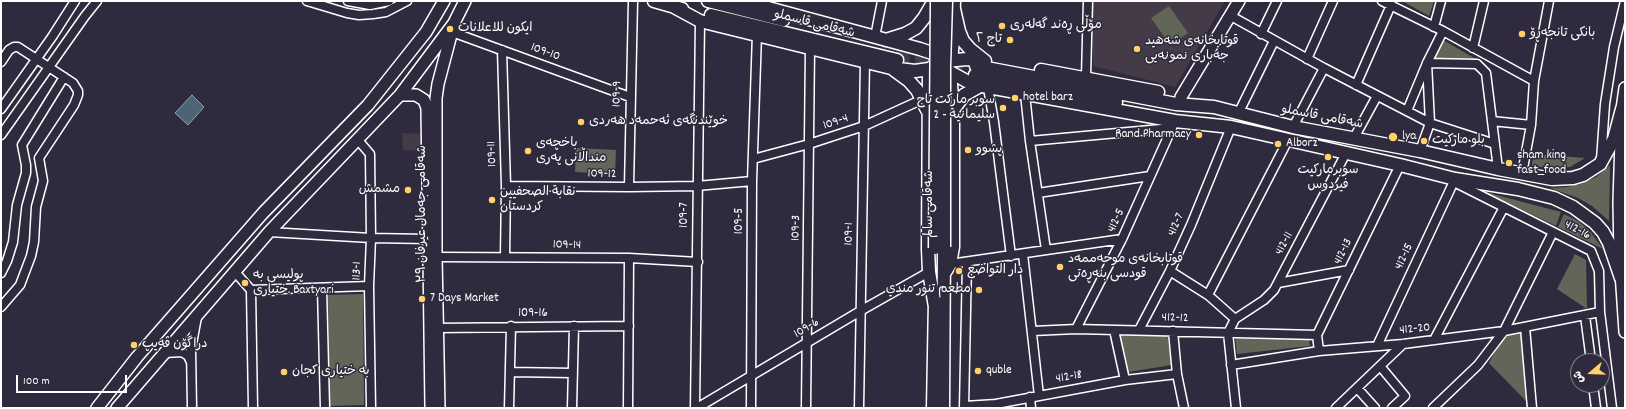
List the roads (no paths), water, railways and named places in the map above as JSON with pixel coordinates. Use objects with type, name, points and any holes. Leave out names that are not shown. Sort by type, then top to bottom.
[{"type":"main road","points":[[97,408],[137,357],[263,213],[368,105],[426,32],[444,1]]},
{"type":"main road","points":[[118,408],[269,232],[400,95],[453,27],[465,1]]},
{"type":"main road","name":"شەقامی قاسملو","points":[[654,1],[895,59]]},
{"type":"main road","name":"شەقامی قاسملو","points":[[708,1],[895,59]]},
{"type":"main road","points":[[742,1],[920,49],[932,53],[947,65],[973,68],[1166,112],[1208,125]]},
{"type":"main road","points":[[1181,97],[1239,1]]},
{"type":"main road","points":[[881,39],[905,34],[916,28],[933,3]]},
{"type":"main road","points":[[932,53],[931,40],[933,3]]},
{"type":"main road","name":"شەقامی سالم","points":[[933,3],[939,247],[947,269],[943,408]]},
{"type":"main road","points":[[947,269],[953,247],[953,110],[952,89],[947,65],[953,40],[951,4]]},
{"type":"main road","points":[[951,4],[963,41],[970,49],[973,68],[984,87]]},
{"type":"main road","name":"شەقامی سالم","points":[[933,408],[935,308],[939,247],[944,75],[951,4]]},
{"type":"main road","points":[[674,7],[700,21],[865,61],[895,59],[915,71],[947,65],[1086,77],[1181,97],[1214,107]]},
{"type":"main road","name":"شەقامی جەمال عیرفان ٣٩","points":[[439,408],[436,257],[436,98],[438,84],[453,27]]},
{"type":"main road","points":[[931,40],[936,46],[943,48],[950,45],[953,40]]},
{"type":"main road","points":[[915,71],[922,64],[922,54],[920,49]]},
{"type":"main road","points":[[895,59],[909,81],[926,94]]},
{"type":"main road","name":"شەقامی قاسملو","points":[[973,68],[1176,104],[1214,107],[1293,127],[1420,150],[1498,169],[1552,179],[1574,178],[1583,175],[1600,164],[1614,139],[1622,109]]},
{"type":"main road","points":[[929,69],[926,94],[928,117],[928,249],[929,272],[935,308]]},
{"type":"main road","points":[[926,94],[933,85],[939,82],[947,84],[952,89]]},
{"type":"main road","points":[[953,110],[964,95],[984,87],[1174,124],[1231,127],[1400,165],[1454,180],[1535,192],[1574,207],[1595,223],[1603,232],[1609,243],[1621,278]]},
{"type":"main road","points":[[1625,88],[1622,109],[1619,202],[1621,278],[1625,332]]},
{"type":"main road","points":[[400,95],[412,94],[424,100],[431,96],[436,98]]},
{"type":"main road","name":"شەقامی جەمال عیرفان ٣٩","points":[[424,100],[427,108],[431,408]]},
{"type":"main road","points":[[1518,189],[1522,174]]},
{"type":"street","points":[[1,109],[52,37],[75,1]]},
{"type":"street","points":[[1,135],[97,1]]},
{"type":"street","points":[[306,1],[359,15],[386,12],[407,1]]},
{"type":"street","points":[[348,1],[370,4],[389,1]]},
{"type":"street","name":"109-9","points":[[629,187],[633,1]]},
{"type":"street","points":[[881,39],[882,1]]},
{"type":"street","points":[[1086,77],[1088,1]]},
{"type":"street","points":[[1261,34],[1277,1]]},
{"type":"street","points":[[1307,59],[1333,1]]},
{"type":"street","points":[[1382,1],[1434,27],[1534,81]]},
{"type":"street","points":[[1434,27],[1440,1]]},
{"type":"street","points":[[1473,48],[1484,1]]},
{"type":"street","points":[[1522,174],[1531,125],[1534,81],[1549,1]]},
{"type":"street","points":[[1600,164],[1605,104],[1614,47],[1625,1]]},
{"type":"street","points":[[1356,85],[1390,5]]},
{"type":"street","points":[[1231,16],[1307,59],[1430,123],[1495,144]]},
{"type":"street","name":"109-7","points":[[696,408],[698,262],[697,186],[700,21]]},
{"type":"street","name":"109-10","points":[[453,27],[502,50],[630,97]]},
{"type":"street","points":[[1407,111],[1427,63],[1443,32]]},
{"type":"street","name":"109-5","points":[[751,408],[752,181],[757,34]]},
{"type":"street","points":[[52,37],[64,46]]},
{"type":"street","points":[[1238,114],[1274,41]]},
{"type":"street","points":[[1,62],[8,51],[14,47],[18,47],[76,85],[78,95],[74,105],[39,158],[43,181],[36,207],[34,242],[31,256],[20,285],[1,307]]},
{"type":"street","name":"109-3","points":[[806,408],[808,342],[810,48]]},
{"type":"street","name":"109-11","points":[[502,50],[506,186],[505,257]]},
{"type":"street","name":"109-1","points":[[859,408],[862,310],[865,61]]},
{"type":"street","points":[[1427,63],[1477,64],[1486,73],[1498,169]]},
{"type":"street","points":[[1420,150],[1430,123],[1427,63]]},
{"type":"street","points":[[1293,127],[1324,68]]},
{"type":"street","points":[[28,70],[40,79]]},
{"type":"street","points":[[1,273],[7,261],[13,242],[17,205],[26,173],[26,165],[21,147],[64,77]]},
{"type":"street","points":[[984,87],[994,122],[1011,256]]},
{"type":"street","name":"109-4","points":[[753,159],[809,144],[864,126],[926,94]]},
{"type":"street","points":[[1025,94],[1030,141],[1046,250]]},
{"type":"street","points":[[1354,138],[1377,96]]},
{"type":"street","points":[[1492,121],[1531,125]]},
{"type":"street","points":[[1030,141],[1174,124]]},
{"type":"street","name":"412-5","points":[[1076,328],[1122,239],[1174,124]]},
{"type":"street","name":"412-7","points":[[1140,330],[1170,271],[1191,225],[1231,127]]},
{"type":"street","name":"113-1","points":[[358,140],[370,154],[371,238],[369,286],[371,408]]},
{"type":"street","points":[[1208,295],[1288,140]]},
{"type":"street","name":"412-11","points":[[1228,332],[1235,319],[1270,296],[1346,153]]},
{"type":"street","points":[[24,156],[39,158]]},
{"type":"street","name":"412-13","points":[[1317,335],[1400,165]]},
{"type":"street","points":[[1038,193],[1150,176]]},
{"type":"street","name":"412-16","points":[[1454,180],[1591,251],[1599,271],[1600,312],[1612,408]]},
{"type":"street","name":"412-15","points":[[1377,346],[1454,180]]},
{"type":"street","name":"109-12","points":[[506,186],[697,186],[752,181]]},
{"type":"street","points":[[1434,340],[1504,207]]},
{"type":"street","points":[[269,232],[371,238],[428,239]]},
{"type":"street","points":[[1433,408],[1478,365],[1504,331],[1553,232]]},
{"type":"street","points":[[947,269],[967,262],[1122,239]]},
{"type":"street","points":[[1023,254],[1033,331],[1039,396]]},
{"type":"street","name":"109-14","points":[[436,257],[629,258],[698,262]]},
{"type":"street","points":[[628,408],[629,258]]},
{"type":"street","points":[[964,407],[967,262]]},
{"type":"street","points":[[1278,283],[1349,270]]},
{"type":"street","points":[[1170,271],[1208,295],[1235,319]]},
{"type":"street","points":[[234,272],[251,290],[252,408]]},
{"type":"street","name":"109-6","points":[[696,408],[929,272]]},
{"type":"street","points":[[251,290],[369,286]]},
{"type":"street","points":[[322,288],[325,408]]},
{"type":"street","name":"412-20","points":[[1231,365],[1319,351],[1403,344],[1504,331],[1600,312]]},
{"type":"street","points":[[192,408],[191,349],[197,316]]},
{"type":"street","points":[[1585,316],[1589,353]]},
{"type":"street","points":[[509,408],[510,326]]},
{"type":"street","name":"109-16","points":[[437,328],[510,326],[629,326]]},
{"type":"street","points":[[572,408],[574,326]]},
{"type":"street","points":[[1526,327],[1532,408]]},
{"type":"street","name":"412-12","points":[[1033,331],[1076,328],[1317,335]]},
{"type":"street","points":[[1114,330],[1124,380]]},
{"type":"street","points":[[1172,331],[1177,374],[1184,408]]},
{"type":"street","points":[[1228,332],[1236,408]]},
{"type":"street","points":[[1317,335],[1319,351]]},
{"type":"street","points":[[1336,408],[1403,344]]},
{"type":"street","points":[[164,353],[182,352],[188,356],[191,362]]},
{"type":"street","points":[[1380,366],[1405,396],[1392,408]]},
{"type":"street","points":[[510,372],[573,373]]},
{"type":"street","name":"412-18","points":[[964,407],[996,406],[1030,397],[1124,380],[1177,374]]},
{"type":"street","points":[[1357,388],[1375,408]]},
{"type":"street","points":[[1594,393],[1596,408]]},
{"type":"street","points":[[1030,397],[1031,408]]},
{"type":"water","points":[[192,95],[204,107],[188,125],[175,113]]},
{"type":"tunnel","points":[[898,50],[924,55]]},
{"type":"tunnel","points":[[897,60],[975,75]]},
{"type":"place","name":"مۆڵی ڕەند گەلەری","points":[[1002,26]]},
{"type":"place","name":"ايكون للاعلانات","points":[[450,29]]},
{"type":"place","name":"بانکی تانجەڕۆ","points":[[1522,34]]},
{"type":"place","name":"تاج ٢","points":[[1010,40]]},
{"type":"place","name":"قوتابخانەی شەهید جەباری نمونەیی","points":[[1137,49]]},
{"type":"place","name":"hotel barz","points":[[1015,98]]},
{"type":"place","name":"سوبر ماركت تاج 2 - سليمانية","points":[[1003,108]]},
{"type":"place","name":"خوێندنگەی ئەحمەد هەردی","points":[[581,122]]},
{"type":"place","name":"Rand Pharmacy","points":[[1199,135]]},
{"type":"place","name":"lya","points":[[1393,137]]},
{"type":"place","name":"بلو ماركيت","points":[[1424,141]]},
{"type":"place","name":"Alborz","points":[[1278,144]]},
{"type":"place","name":"پشوو","points":[[968,150]]},
{"type":"place","name":"باخچەی منداڵانی پەری","points":[[528,151]]},
{"type":"place","name":"سوبرمارکیت فیردوس","points":[[1328,157]]},
{"type":"place","name":"sham king fast_food","points":[[1509,163]]},
{"type":"place","name":"مشمش","points":[[408,190]]},
{"type":"place","name":"نقابة الصحفیین کردستان","points":[[492,200]]},
{"type":"place","name":"قوتابخانەی موحەممەد قودسی بنەڕەتی","points":[[1060,267]]},
{"type":"place","name":"دار التواضع","points":[[959,271]]},
{"type":"place","name":"پولیسی به ختیاری. Baxtyari","points":[[245,283]]},
{"type":"place","name":"مطعم تنور مندي","points":[[979,290]]},
{"type":"place","name":"7 Days Market","points":[[422,299]]},
{"type":"place","name":"دراگۆن ڤەیپ","points":[[134,345]]},
{"type":"place","name":"quble","points":[[978,371]]},
{"type":"place","name":"به ختيارى كجان","points":[[284,372]]}]
